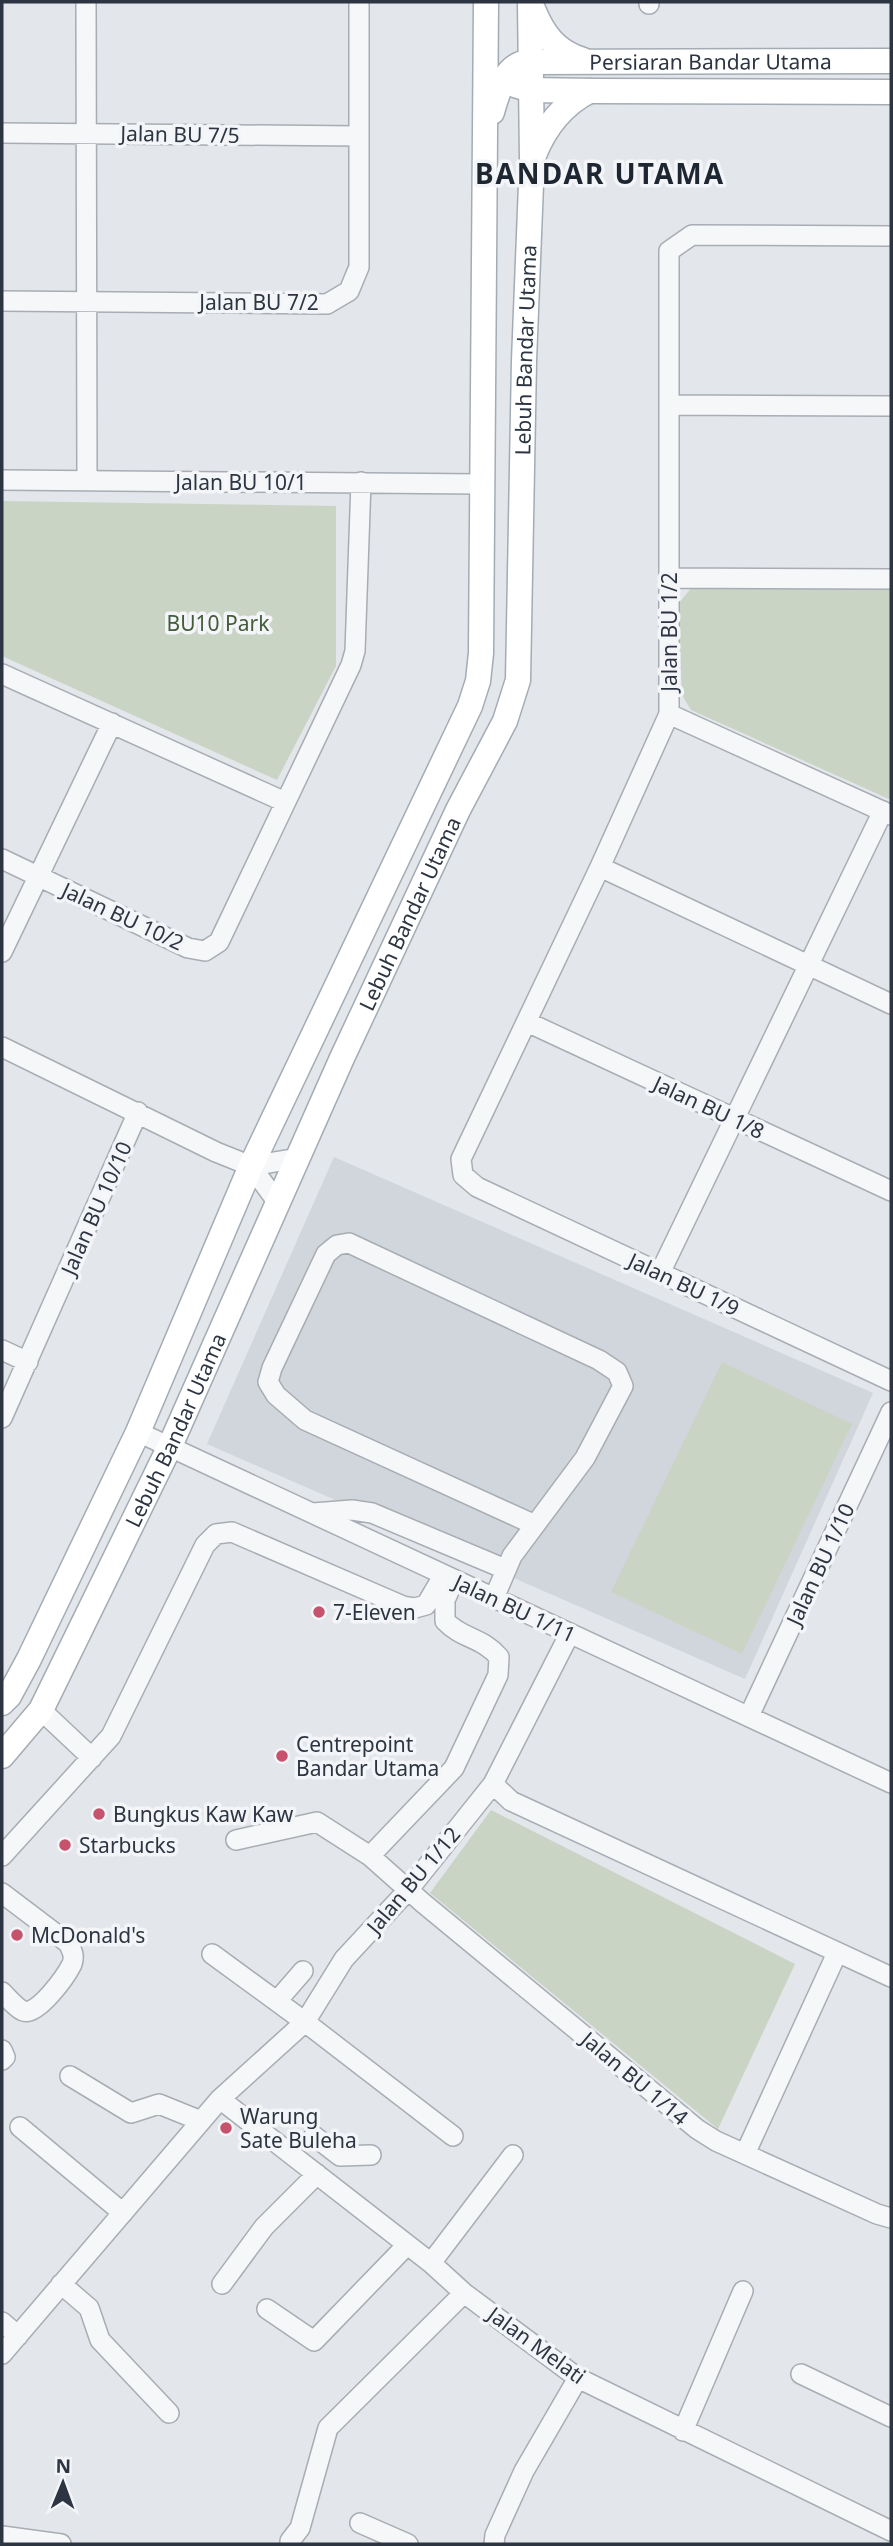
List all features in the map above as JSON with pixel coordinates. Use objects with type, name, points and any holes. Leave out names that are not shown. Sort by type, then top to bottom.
[{"type":"main road","name":"Lebuh Bandar Utama","points":[[2,1756],[41,1710],[170,1446],[298,1158],[458,810],[505,721],[518,680],[524,361],[532,159],[530,2]]},
{"type":"main road","points":[[530,2],[552,43],[570,56],[591,63]]},
{"type":"main road","name":"Lebuh Bandar Utama","points":[[2,1703],[9,1696],[29,1658],[138,1432],[251,1166],[478,681],[481,653],[480,484],[486,14]]},
{"type":"main road","points":[[486,14],[496,60],[515,85],[531,90]]},
{"type":"main road","points":[[486,143],[492,110],[506,76],[517,64],[531,61]]},
{"type":"main road","name":"Persiaran Bandar Utama","points":[[531,61],[891,61]]},
{"type":"main road","name":"Persiaran Bandar Utama","points":[[531,90],[891,92]]},
{"type":"main road","points":[[532,159],[554,120],[566,105],[589,91]]},
{"type":"street","points":[[86,2],[87,480]]},
{"type":"street","name":"Jalan BU 7/2","points":[[2,301],[327,304],[349,291],[359,267],[359,2]]},
{"type":"street","name":"Jalan BU 7/5","points":[[2,132],[359,136]]},
{"type":"street","name":"Jalan BU 1/2","points":[[477,1186],[463,1175],[461,1159],[600,867],[669,714],[669,251],[692,235],[891,236]]},
{"type":"street","points":[[669,405],[891,406]]},
{"type":"street","name":"Jalan BU 10/1","points":[[2,480],[480,484]]},
{"type":"street","points":[[2,674],[285,802],[351,665],[355,651],[361,482]]},
{"type":"street","points":[[669,578],[891,579]]},
{"type":"street","points":[[660,1273],[808,965],[887,813],[669,714]]},
{"type":"street","points":[[2,952],[112,723]]},
{"type":"street","name":"Jalan BU 10/2","points":[[2,859],[188,947],[205,951],[219,942],[285,802]]},
{"type":"street","points":[[600,867],[891,1004]]},
{"type":"street","name":"Jalan BU 1/8","points":[[527,1022],[891,1191]]},
{"type":"street","points":[[2,1048],[216,1152],[251,1166],[298,1158]]},
{"type":"street","name":"Jalan BU 10/10","points":[[2,1418],[138,1112]]},
{"type":"street","points":[[251,1166],[278,1203]]},
{"type":"street","name":"Jalan BU 1/9","points":[[477,1186],[891,1381]]},
{"type":"street","points":[[495,1598],[512,1556],[585,1458],[622,1386],[617,1372],[599,1360],[349,1243],[337,1245],[326,1254],[272,1368],[268,1382],[276,1395],[305,1420],[535,1525]]},
{"type":"street","points":[[2,1350],[28,1362]]},
{"type":"street","name":"Jalan BU 1/10","points":[[748,1716],[891,1412]]},
{"type":"street","name":"Jalan BU 1/11","points":[[138,1432],[891,1783]]},
{"type":"street","points":[[312,1513],[352,1510],[372,1513],[505,1569]]},
{"type":"street","points":[[2,1856],[111,1736],[205,1545],[216,1534],[232,1532],[403,1606],[415,1608],[426,1605],[449,1577]]},
{"type":"street","points":[[370,1856],[454,1768],[498,1675],[499,1657],[489,1645],[454,1630],[445,1621],[449,1577]]},
{"type":"street","name":"Jalan BU 1/12","points":[[2,2354],[220,2099],[305,2022],[344,1959],[409,1889],[493,1784],[570,1633]]},
{"type":"street","points":[[41,1710],[92,1758]]},
{"type":"street","points":[[493,1784],[511,1801],[891,1977]]},
{"type":"street","name":"Jalan BU 1/14","points":[[236,1840],[317,1822],[370,1856],[423,1903],[697,2129],[745,2154],[891,2218]]},
{"type":"street","points":[[2,1893],[68,1943],[73,1952],[72,1962],[41,2006],[32,2012],[23,2011],[2,1992]]},
{"type":"street","points":[[745,2154],[837,1953]]},
{"type":"street","points":[[212,1954],[453,2136]]},
{"type":"street","points":[[277,2001],[303,1971]]},
{"type":"street","points":[[2,2050],[5,2057],[2,2060]]},
{"type":"street","points":[[70,2077],[131,2113],[159,2104],[201,2121]]},
{"type":"street","name":"Jalan Melati","points":[[220,2099],[431,2263],[464,2293],[578,2378],[891,2531]]},
{"type":"street","points":[[20,2127],[123,2213]]},
{"type":"street","points":[[314,2136],[340,2156],[371,2155]]},
{"type":"street","points":[[431,2263],[513,2155]]},
{"type":"street","points":[[222,2284],[264,2227],[340,2156]]},
{"type":"street","points":[[267,2309],[314,2341],[407,2245]]},
{"type":"street","points":[[61,2284],[89,2308],[100,2340],[169,2413]]},
{"type":"street","points":[[683,2431],[743,2291]]},
{"type":"street","points":[[290,2541],[300,2528],[328,2428],[464,2293]]},
{"type":"street","points":[[2,2322],[18,2336]]},
{"type":"street","points":[[801,2374],[891,2417]]},
{"type":"street","points":[[494,2544],[495,2535],[524,2471],[578,2378]]},
{"type":"street","points":[[360,2523],[408,2544]]},
{"type":"street","points":[[2,2536],[61,2544]]},
{"type":"shaded area","points":[[334,1157],[873,1393],[745,1679],[207,1444]]},
{"type":"green space","name":"BU10 Park","points":[[2,501],[336,506],[336,666],[277,780],[2,656]]},
{"type":"green space","points":[[693,586],[891,588],[891,800],[691,710],[682,695],[678,604]]},
{"type":"green space","points":[[722,1362],[852,1424],[742,1654],[611,1592]]},
{"type":"green space","points":[[491,1810],[795,1964],[718,2129],[430,1893]]},
{"type":"place","name":"7-Eleven","points":[[319,1612]]},
{"type":"place","name":"Centrepoint Bandar Utama","points":[[282,1756]]},
{"type":"place","name":"Bungkus Kaw Kaw","points":[[99,1814]]},
{"type":"place","name":"Starbucks","points":[[65,1845]]},
{"type":"place","name":"McDonald's","points":[[17,1935]]},
{"type":"place","name":"Warung Sate Buleha","points":[[226,2128]]},
{"type":"district","name":"BANDAR UTAMA","points":[[600,173]]}]
